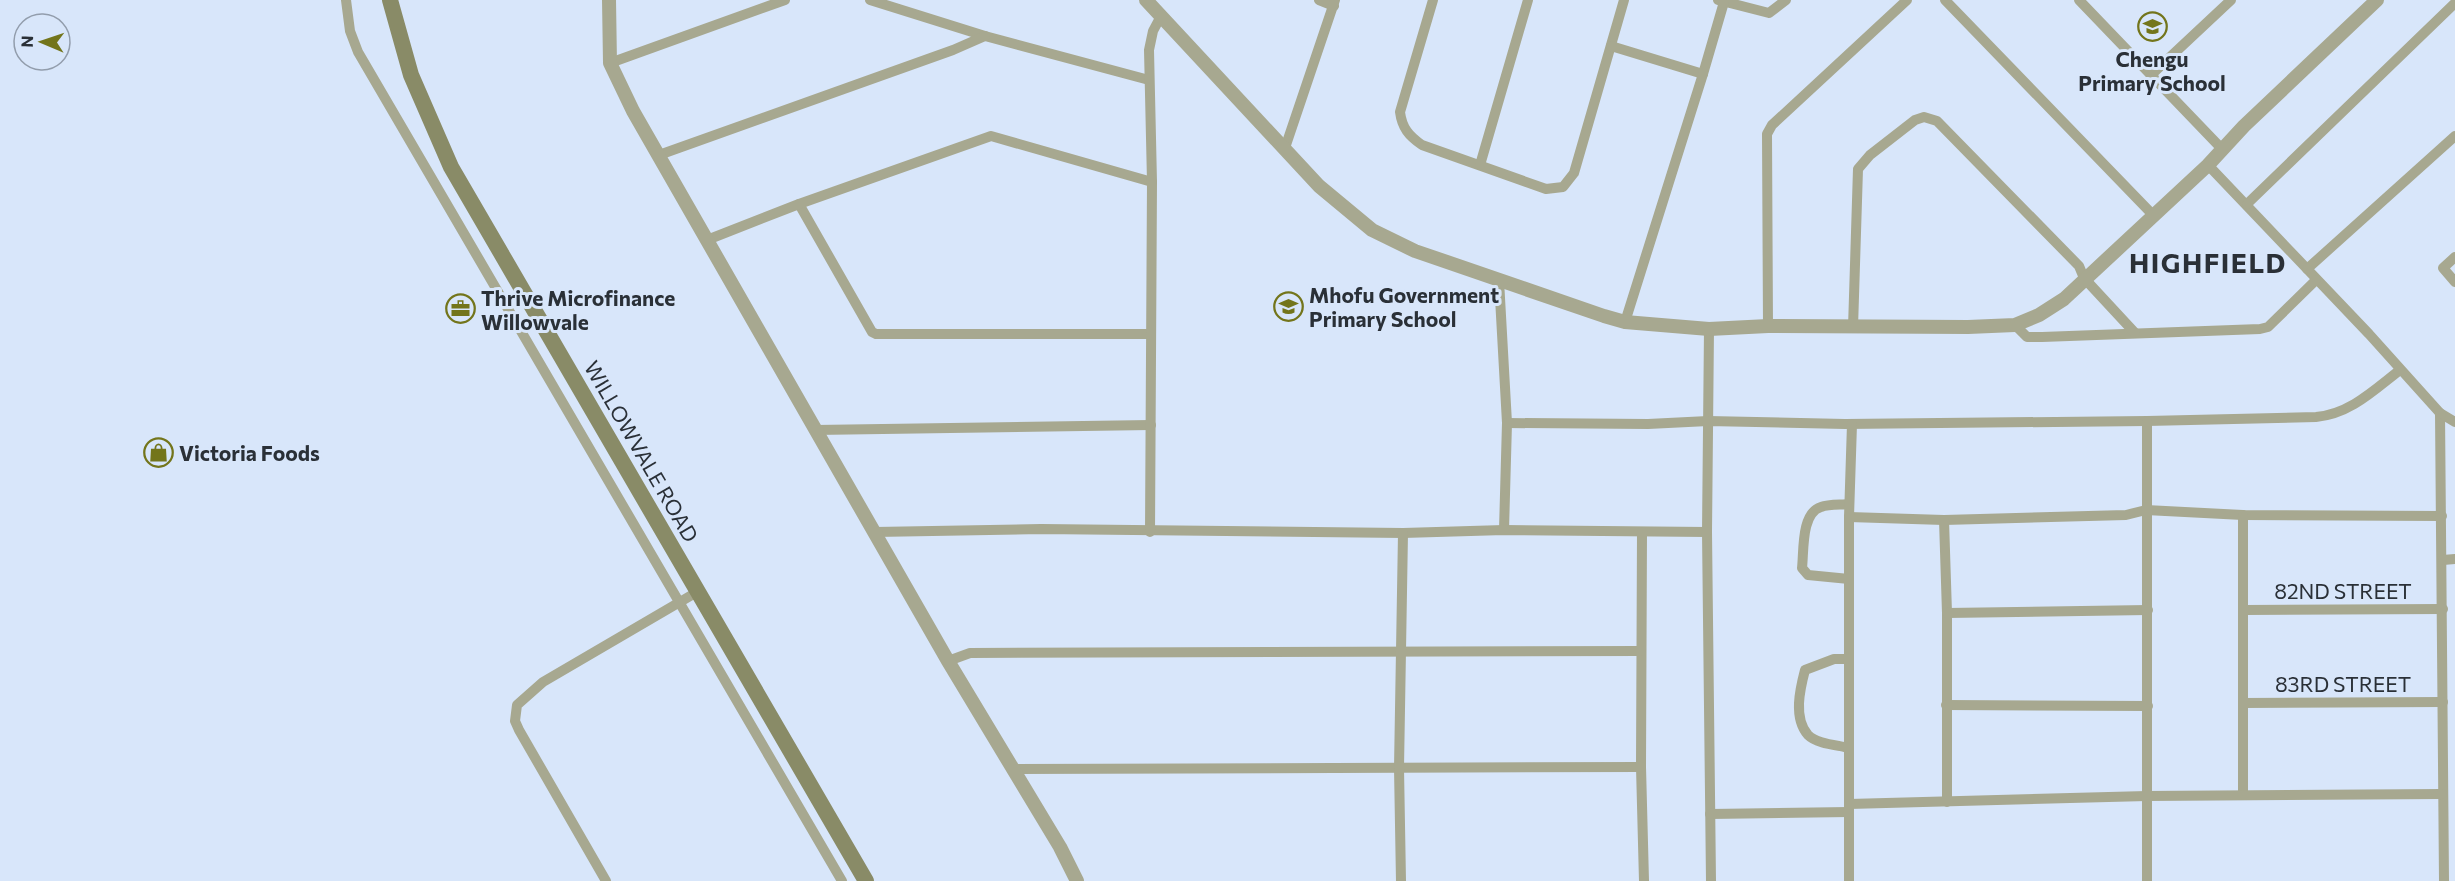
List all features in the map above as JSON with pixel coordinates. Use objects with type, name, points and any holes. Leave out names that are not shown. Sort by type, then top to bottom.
[{"type":"main road","name":"WILLOWVALE ROAD","points":[[390,0],[411,75],[451,167],[866,881]]},
{"type":"street","points":[[346,0],[350,31],[358,52],[842,881]]},
{"type":"street","points":[[609,0],[610,63],[633,111],[948,661],[1014,769],[1077,881]]},
{"type":"street","points":[[610,63],[785,0]]},
{"type":"street","points":[[870,0],[985,36],[1149,80]]},
{"type":"street","points":[[1146,0],[1319,186],[1372,230],[1415,251],[1625,322],[1710,329],[1768,326],[1853,328],[2015,325],[2052,308],[2208,165],[2377,0]]},
{"type":"street","points":[[1284,148],[1334,3],[1319,0]]},
{"type":"street","points":[[1434,0],[1400,112],[1401,125],[1422,145],[1546,189],[1563,187],[1574,173],[1624,0]]},
{"type":"street","points":[[1480,165],[1528,0]]},
{"type":"street","points":[[1625,322],[1703,74],[1721,1],[1769,13],[1786,0]]},
{"type":"street","points":[[1768,326],[1767,134],[1772,125],[1907,0]]},
{"type":"street","points":[[1945,0],[2153,215]]},
{"type":"street","points":[[2079,0],[2222,149]]},
{"type":"street","points":[[2152,74],[2231,0]]},
{"type":"street","points":[[2247,204],[2455,3]]},
{"type":"street","points":[[1150,532],[1152,182],[1149,50],[1153,30],[1161,16]]},
{"type":"street","points":[[659,155],[985,36]]},
{"type":"street","points":[[1611,46],[1703,74]]},
{"type":"street","points":[[1853,328],[1858,169],[1870,155],[1920,118],[1932,118],[2079,266],[2085,278],[2135,333]]},
{"type":"street","points":[[706,240],[799,204],[991,136],[1152,182]]},
{"type":"street","points":[[2307,269],[2455,136]]},
{"type":"street","points":[[2208,165],[2369,334],[2440,413],[2455,422]]},
{"type":"street","points":[[799,204],[876,334],[1151,334]]},
{"type":"street","points":[[2455,256],[2443,268],[2455,282]]},
{"type":"street","points":[[1499,280],[1507,423],[1504,530]]},
{"type":"street","points":[[2015,325],[2027,337],[2268,327],[2316,280]]},
{"type":"street","points":[[1710,329],[1707,532],[1711,881]]},
{"type":"street","points":[[1507,423],[1648,424],[1708,421],[1852,424],[2147,421],[2333,415],[2348,408],[2400,370]]},
{"type":"street","points":[[2440,413],[2444,881]]},
{"type":"street","points":[[2147,421],[2147,881]]},
{"type":"street","points":[[1849,881],[1849,504],[1852,424]]},
{"type":"street","points":[[815,430],[1151,425]]},
{"type":"street","points":[[1849,504],[1822,506],[1813,511],[1807,523],[1802,567],[1808,575],[1849,579]]},
{"type":"street","points":[[1849,517],[1944,520],[2126,516],[2146,510],[2243,515],[2442,516]]},
{"type":"street","points":[[2243,515],[2243,795]]},
{"type":"street","points":[[1944,520],[1947,613],[1947,802]]},
{"type":"street","points":[[875,532],[1041,529],[1150,532],[1403,533],[1504,530],[1707,532]]},
{"type":"street","points":[[1642,532],[1641,767],[1644,881]]},
{"type":"street","points":[[1401,881],[1399,768],[1403,533]]},
{"type":"street","points":[[2443,560],[2455,559]]},
{"type":"street","points":[[606,881],[519,730],[514,714],[517,705],[543,682],[697,591]]},
{"type":"street","name":"82ND STREET","points":[[2244,610],[2443,609]]},
{"type":"street","points":[[1947,613],[2148,610]]},
{"type":"street","points":[[948,661],[970,653],[1641,651]]},
{"type":"street","points":[[1849,659],[1834,659],[1805,670],[1800,687],[1799,706],[1802,721],[1809,735],[1824,742],[1849,748]]},
{"type":"street","name":"83RD STREET","points":[[2243,703],[2443,702]]},
{"type":"street","points":[[1946,705],[2148,706]]},
{"type":"street","points":[[1014,769],[1641,767]]},
{"type":"street","points":[[1710,814],[1947,802],[2147,796],[2442,794]]},
{"type":"place","name":"Chengu Primary School","points":[[2152,27]]},
{"type":"place","name":"Mhofu Government Primary School","points":[[1288,306]]},
{"type":"place","name":"Thrive Microfinance Willowvale","points":[[460,309]]},
{"type":"place","name":"Victoria Foods","points":[[158,452]]},
{"type":"district","name":"HIGHFIELD","points":[[2208,262]]}]
